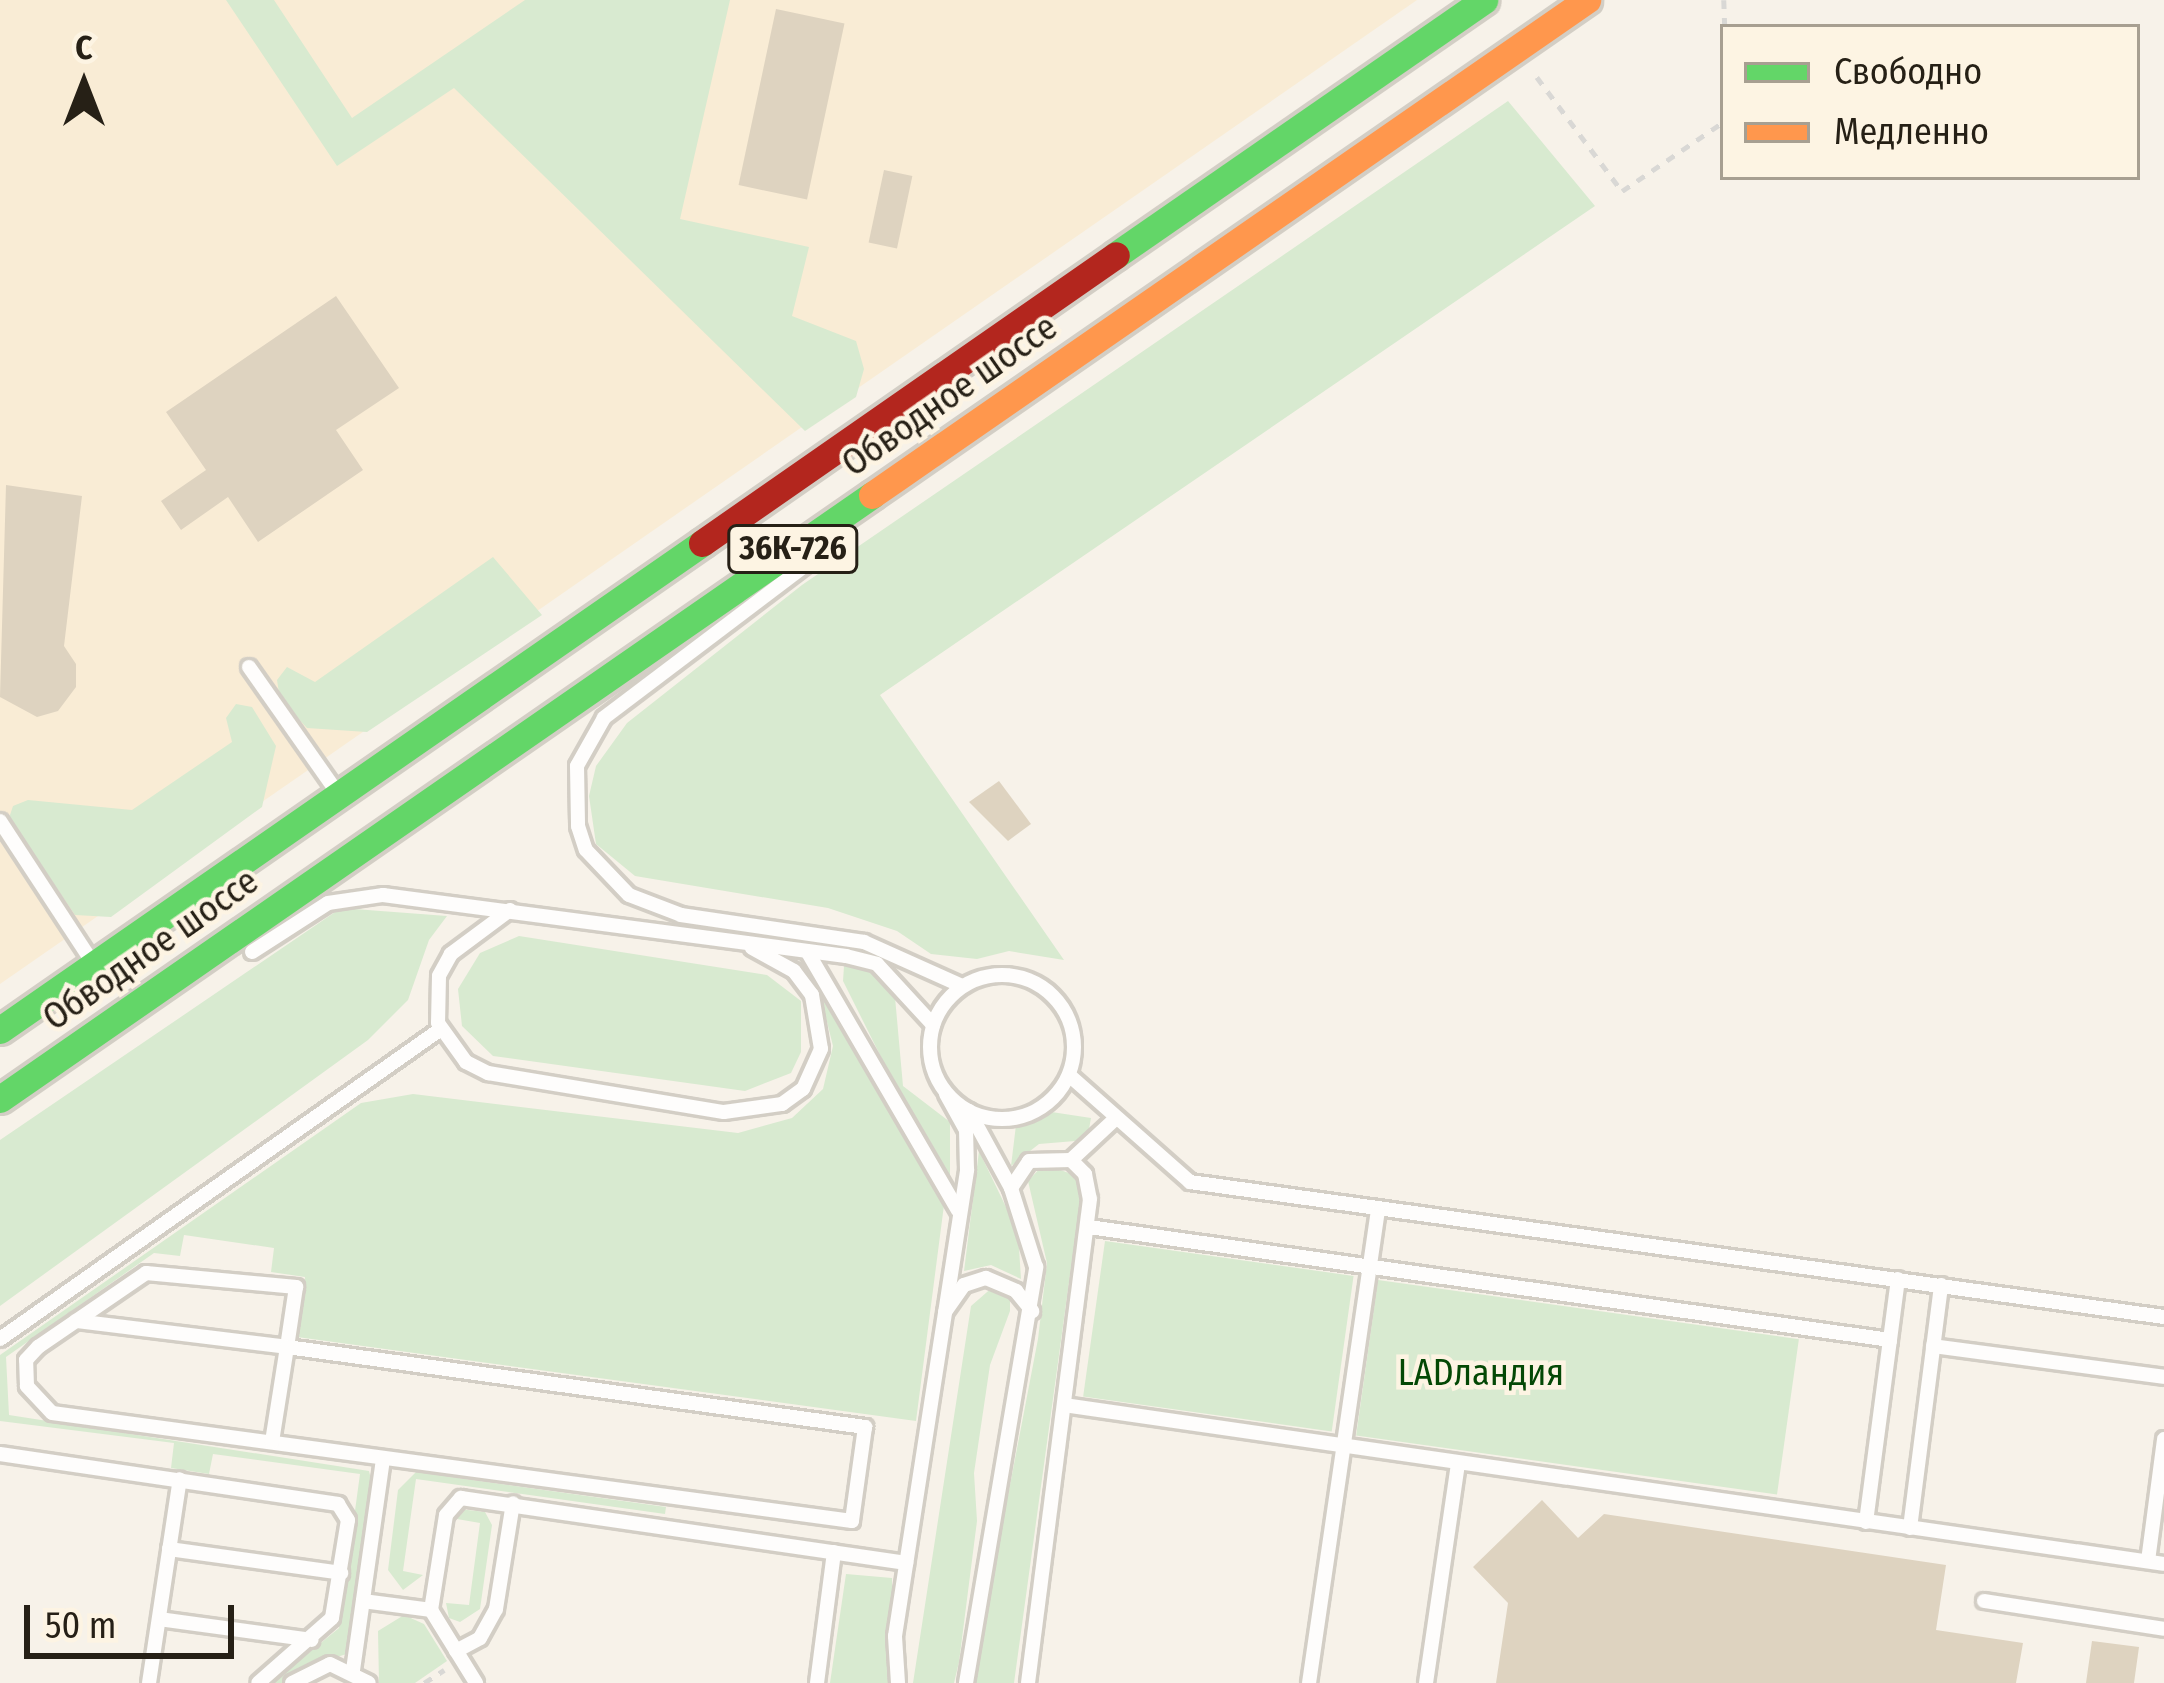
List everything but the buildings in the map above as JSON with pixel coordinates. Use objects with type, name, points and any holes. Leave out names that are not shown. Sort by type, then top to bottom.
[{"type":"main road","name":"Обводное шоссе","points":[[0,1030],[1484,0]]},
{"type":"main road","name":"Обводное шоссе","points":[[0,1099],[1587,0]]},
{"type":"lane","points":[[897,477],[822,559],[604,718],[577,766],[578,826],[586,850],[629,895],[681,915],[864,943],[962,986]]},
{"type":"lane","points":[[249,667],[339,795]]},
{"type":"lane","points":[[0,820],[94,965]]},
{"type":"lane","points":[[237,962],[346,898],[512,909],[877,964],[933,1025]]},
{"type":"lane","points":[[512,909],[451,954],[435,1000],[441,1029],[466,1062],[488,1073],[753,1113],[803,1088],[821,1030],[812,995],[794,971],[737,941]]},
{"type":"lane","points":[[807,951],[958,1210]]},
{"type":"lane","points":[[898,1683],[906,1563],[966,1130],[929,1049],[933,1025],[962,986],[1006,974],[1049,991],[1073,1030],[1070,1076],[1058,1095],[1022,1118],[969,1111]]},
{"type":"lane","points":[[63,1054],[181,999]]},
{"type":"lane","points":[[0,1339],[441,1029]]},
{"type":"lane","points":[[1070,1076],[1113,1121],[1190,1182],[1378,1212],[2164,1317]]},
{"type":"lane","points":[[946,1094],[969,1111],[1011,1188],[1036,1267],[966,1683]]},
{"type":"lane","points":[[1011,1188],[1029,1161],[1071,1160],[1113,1121]]},
{"type":"lane","points":[[1028,1683],[1089,1227],[1090,1186],[1071,1160]]},
{"type":"lane","points":[[1309,1683],[1378,1212]]},
{"type":"lane","points":[[1089,1227],[1890,1340]]},
{"type":"lane","points":[[76,1321],[287,1347],[865,1427],[852,1522],[52,1413],[27,1386],[26,1360],[76,1321],[146,1273],[168,1270],[296,1287],[287,1347],[272,1442]]},
{"type":"lane","points":[[940,1319],[964,1285],[986,1278],[1016,1291],[1032,1311]]},
{"type":"lane","points":[[1866,1522],[1898,1279]]},
{"type":"lane","points":[[1910,1528],[1941,1285]]},
{"type":"lane","points":[[1933,1346],[2164,1377]]},
{"type":"lane","points":[[1064,1405],[2156,1563],[2164,1439]]},
{"type":"lane","points":[[0,1454],[338,1504],[348,1520],[332,1618],[258,1683]]},
{"type":"lane","points":[[353,1670],[383,1458]]},
{"type":"lane","points":[[1426,1683],[1458,1463]]},
{"type":"lane","points":[[149,1683],[180,1479]]},
{"type":"lane","points":[[476,1683],[431,1610],[452,1504],[513,1503],[906,1563]]},
{"type":"lane","points":[[456,1651],[480,1638],[496,1609],[513,1503]]},
{"type":"lane","points":[[169,1550],[341,1573]]},
{"type":"lane","points":[[817,1683],[834,1552]]},
{"type":"lane","points":[[363,1600],[431,1610]]},
{"type":"lane","points":[[1984,1601],[2164,1629]]},
{"type":"lane","points":[[159,1619],[312,1640]]},
{"type":"lane","points":[[292,1683],[314,1667],[353,1670],[369,1683]]},
{"type":"path","points":[[1516,49],[1622,190],[1720,124]]},
{"type":"path","points":[[424,1683],[450,1667]]},
{"type":"shaded area","points":[[0,0],[1417,0],[0,984]]},
{"type":"green space","points":[[226,0],[274,0],[352,118],[525,0],[730,0],[680,219],[809,247],[792,316],[856,341],[864,369],[856,397],[805,431],[454,88],[337,166]]},
{"type":"green space","points":[[1508,101],[1595,206],[880,695],[1064,960],[1009,951],[977,959],[931,954],[897,931],[828,908],[635,876],[596,844],[589,796],[596,766],[627,723],[802,585]]},
{"type":"green space","points":[[493,557],[542,615],[367,732],[307,728],[280,699],[277,680],[287,667],[315,682]]},
{"type":"green space","points":[[236,704],[252,707],[276,746],[262,807],[111,917],[75,915],[9,818],[13,806],[28,800],[132,810],[232,742],[226,718]]},
{"type":"green space","points":[[341,908],[447,916],[429,940],[408,1000],[368,1040],[0,1306],[0,1140]]},
{"type":"green space","points":[[519,936],[767,975],[801,1001],[801,1052],[791,1073],[745,1091],[493,1056],[462,1026],[458,989],[480,953]]},
{"type":"green space","points":[[809,966],[944,1205],[916,1421],[297,1337],[305,1277],[271,1272],[274,1248],[184,1235],[180,1256],[154,1253],[6,1357],[9,1415],[369,1471],[373,1487],[350,1653],[307,1666],[287,1683],[272,1683],[339,1628],[360,1474],[213,1454],[209,1474],[171,1468],[174,1443],[0,1421],[0,1355],[361,1103],[413,1094],[738,1133],[792,1118],[823,1089],[833,1046],[822,1002],[804,973]]},
{"type":"green space","points":[[844,966],[865,966],[894,986],[903,1086],[950,1122],[950,1180],[940,1175],[843,981]]},
{"type":"green space","points":[[1045,1111],[1091,1118],[1087,1140],[1039,1144],[1011,1166],[1016,1125]]},
{"type":"green space","points":[[979,1151],[1018,1232],[1021,1279],[991,1265],[964,1271]]},
{"type":"green space","points":[[1044,1164],[1077,1176],[1080,1202],[1014,1683],[972,1683],[1038,1339],[1047,1263],[1028,1181]]},
{"type":"green space","points":[[1105,1241],[1354,1276],[1332,1431],[1083,1396]]},
{"type":"green space","name":"LADландия","points":[[1378,1280],[1799,1339],[1777,1495],[1356,1435]]},
{"type":"green space","points":[[994,1286],[1010,1298],[1010,1311],[990,1365],[974,1473],[977,1521],[959,1662],[954,1683],[913,1683],[971,1306]]},
{"type":"green space","points":[[416,1472],[666,1507],[665,1514],[416,1479],[403,1571],[423,1575],[403,1590],[388,1570],[398,1490]]},
{"type":"green space","points":[[459,1509],[485,1512],[492,1525],[480,1609],[460,1622],[449,1618],[446,1603],[469,1605],[480,1523],[457,1519]]},
{"type":"green space","points":[[846,1574],[892,1578],[892,1683],[830,1683]]},
{"type":"green space","points":[[404,1615],[424,1624],[447,1661],[415,1683],[379,1683],[378,1631]]},
{"type":"traffic: fast","points":[[1116,255],[1484,0]]},
{"type":"traffic: fast","points":[[0,1099],[872,495]]},
{"type":"traffic: fast","points":[[0,1030],[702,543]]},
{"type":"traffic: slow","points":[[872,495],[1587,0]]},
{"type":"traffic: jam","points":[[702,543],[1116,255]]}]
